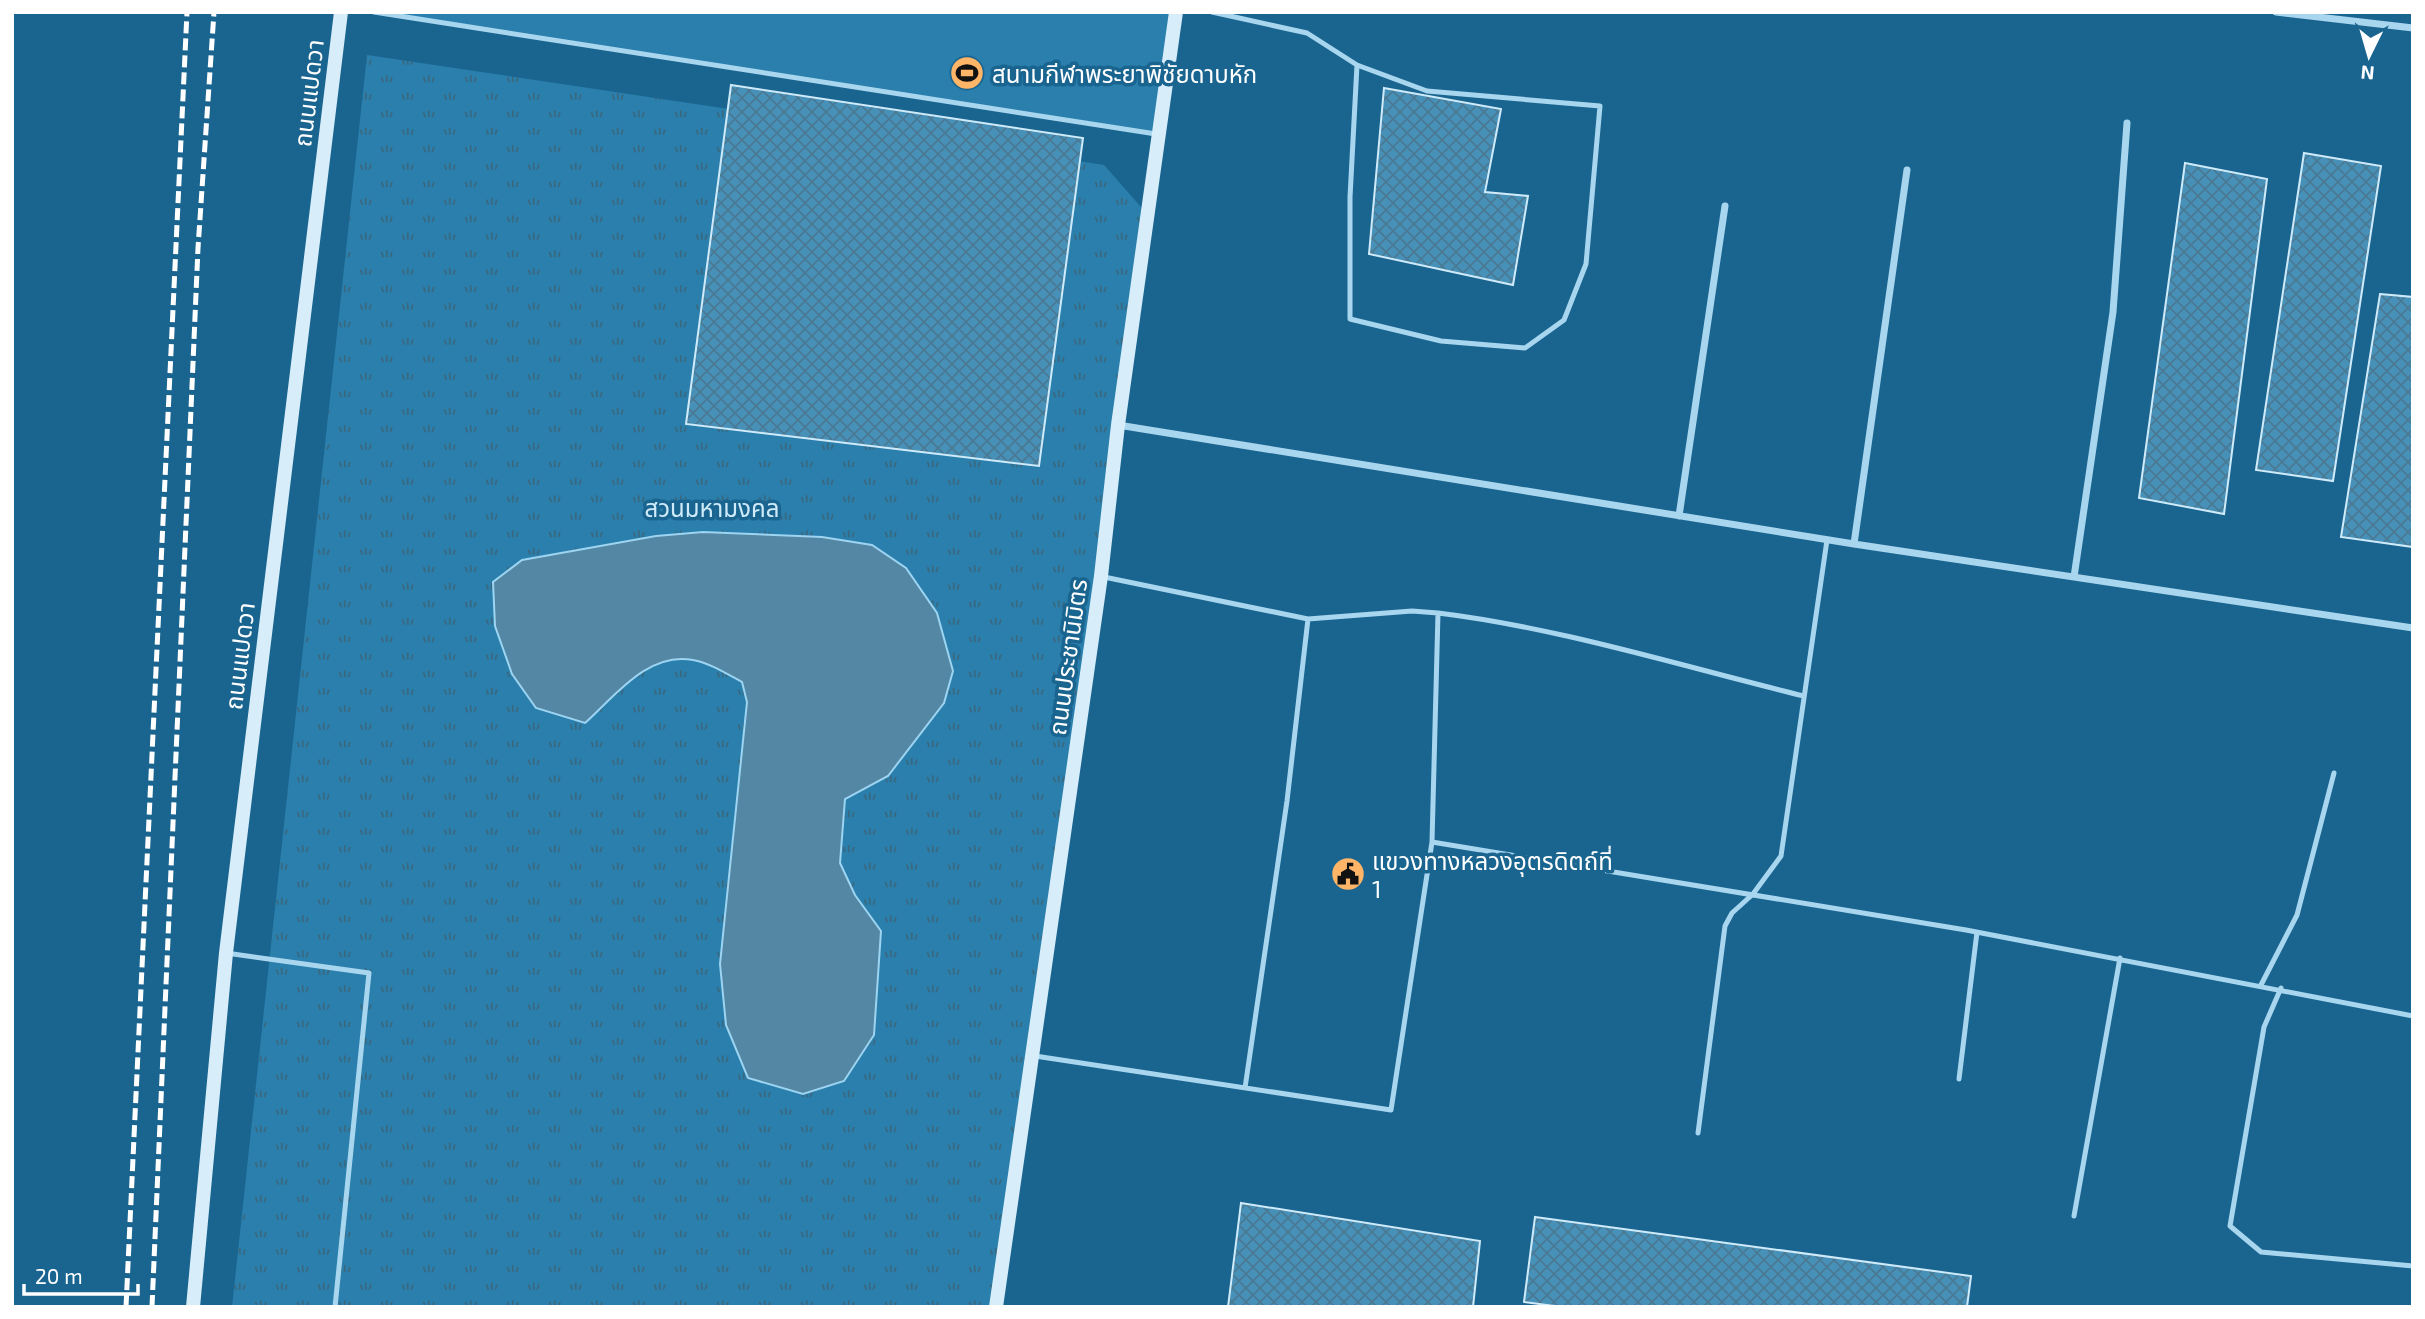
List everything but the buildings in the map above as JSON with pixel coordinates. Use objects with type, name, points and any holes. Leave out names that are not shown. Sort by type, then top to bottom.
[{"type":"main road","name":"ถนนแปดวา","points":[[193,1307],[226,953],[341,12]]},
{"type":"main road","name":"ถนนประชานิมิตร","points":[[996,1307],[1101,576],[1118,425],[1176,12]]},
{"type":"street","points":[[2276,12],[2413,28]]},
{"type":"street","points":[[2074,578],[2113,312],[2127,123]]},
{"type":"street","points":[[1854,544],[1907,170]]},
{"type":"street","points":[[1679,516],[1725,206]]},
{"type":"street","points":[[1118,425],[1827,540],[2413,628]]},
{"type":"lane","points":[[374,12],[1159,134]]},
{"type":"lane","points":[[1212,12],[1307,33],[1357,65],[1427,91],[1600,106],[1586,264],[1564,320],[1525,348],[1441,341],[1350,319],[1349,197],[1357,65]]},
{"type":"lane","points":[[1698,1133],[1725,926],[1732,913],[1753,894],[1781,856],[1827,540]]},
{"type":"lane","points":[[1101,576],[1308,619],[1412,611],[1474,617],[1804,696]]},
{"type":"lane","points":[[1032,1056],[1391,1110],[1432,842],[1438,613]]},
{"type":"lane","points":[[1245,1088],[1287,802],[1308,619]]},
{"type":"lane","points":[[2261,985],[2297,915],[2333,773]]},
{"type":"lane","points":[[1432,842],[1977,932],[2281,988],[2413,1016]]},
{"type":"lane","points":[[1959,1079],[1977,932]]},
{"type":"lane","points":[[226,953],[369,972],[335,1307]]},
{"type":"lane","points":[[2074,1216],[2120,958]]},
{"type":"lane","points":[[2281,988],[2264,1027],[2230,1226],[2261,1252],[2413,1266]]},
{"type":"green space","name":"สนามกีฬาพระยาพิชัยดาบหัก","points":[[374,12],[1176,12],[1159,134]]},
{"type":"green space","name":"สวนมหามงคล","points":[[367,55],[1104,165],[1148,215],[991,1307],[232,1307]]},
{"type":"shaded area","points":[[703,532],[822,537],[872,545],[906,568],[937,613],[953,671],[944,703],[888,776],[845,799],[840,863],[855,895],[881,931],[874,1035],[844,1081],[803,1094],[748,1078],[726,1025],[720,964],[747,702],[742,682],[699,661],[677,659],[661,662],[633,678],[585,723],[536,708],[512,674],[495,626],[493,582],[522,560],[656,536]]},
{"type":"railway","points":[[126,1307],[187,12]]},
{"type":"railway","points":[[152,1307],[198,248],[214,12]]},
{"type":"place","name":"สนามกีฬาพระยาพิชัยดาบหัก","points":[[967,73]]},
{"type":"place","name":"แขวงทางหลวงอุตรดิตถ์ที่ 1","points":[[1348,874]]}]
